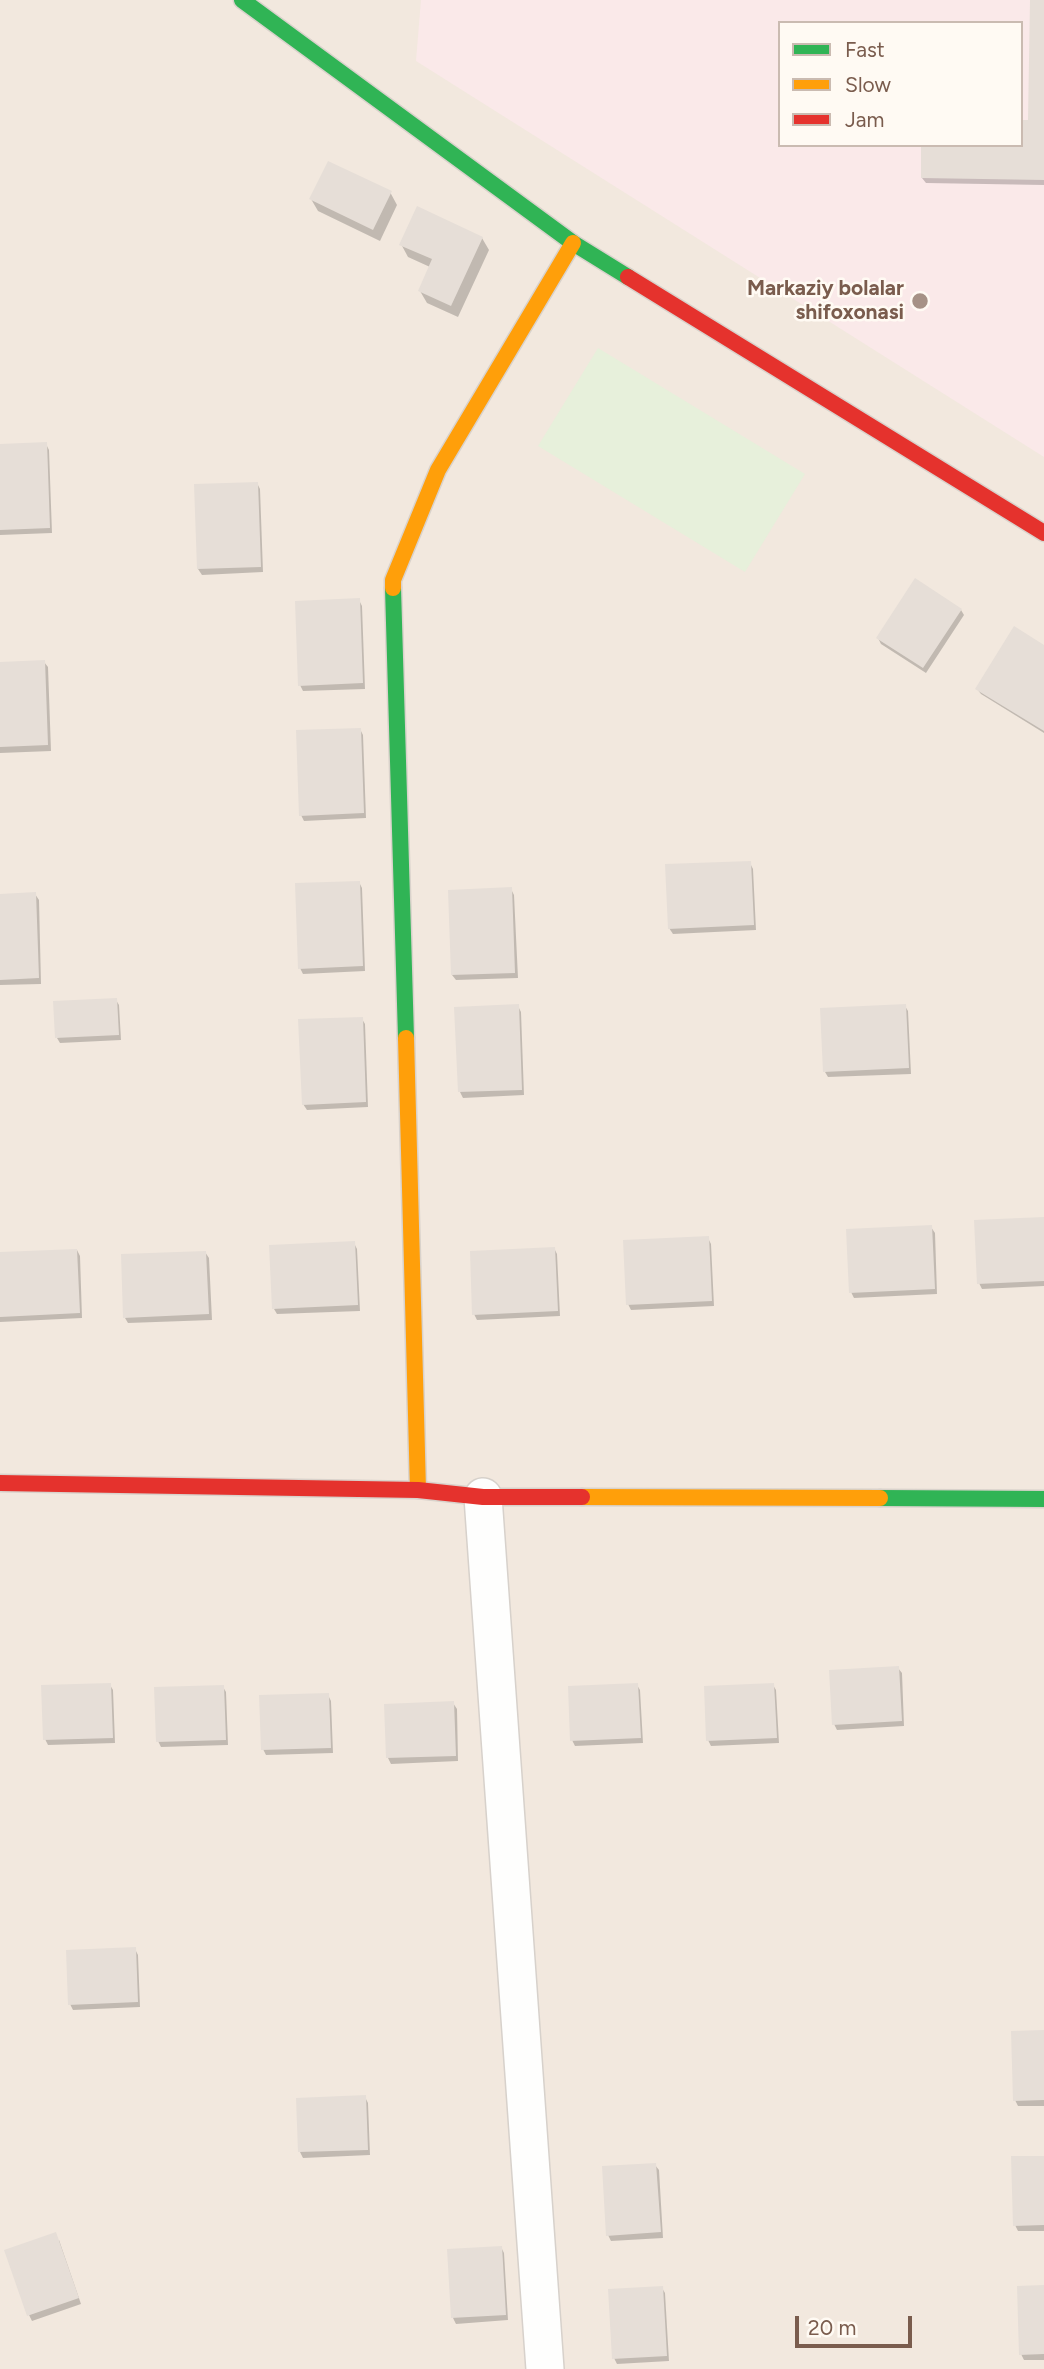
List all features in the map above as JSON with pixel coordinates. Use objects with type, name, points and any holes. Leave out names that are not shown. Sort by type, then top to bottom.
[{"type":"street","points":[[242,0],[573,243],[1044,533]]},
{"type":"street","points":[[418,1490],[393,580],[438,470],[573,243]]},
{"type":"street","points":[[0,1483],[418,1490],[483,1497],[1044,1499]]},
{"type":"street","points":[[483,1497],[545,2369]]},
{"type":"shaded area","points":[[0,0],[1044,0],[1044,2369],[0,2369]]},
{"type":"shaded area","name":"Markaziy bolalar shifoxonasi","points":[[421,0],[1044,0],[1044,457],[416,61]]},
{"type":"green space","points":[[598,348],[805,474],[745,572],[538,446]]},
{"type":"building","points":[[1030,0],[1044,0],[1044,180],[921,178],[921,147],[1023,147],[1023,120],[1028,120]]},
{"type":"building","points":[[328,161],[392,191],[373,230],[309,199]]},
{"type":"building","points":[[417,206],[483,237],[451,306],[418,291],[432,259],[399,245]]},
{"type":"building","points":[[47,442],[50,528],[0,530],[0,444]]},
{"type":"building","points":[[258,482],[261,567],[197,569],[194,484]]},
{"type":"building","points":[[915,578],[962,609],[923,668],[876,638]]},
{"type":"building","points":[[360,598],[363,683],[298,686],[295,601]]},
{"type":"building","points":[[1014,626],[1044,645],[1044,731],[975,689]]},
{"type":"building","points":[[45,660],[48,745],[0,747],[0,662]]},
{"type":"building","points":[[361,728],[364,813],[299,816],[296,730]]},
{"type":"building","points":[[751,861],[754,925],[668,929],[665,864]]},
{"type":"building","points":[[360,881],[363,966],[298,969],[295,883]]},
{"type":"building","points":[[512,887],[515,973],[451,975],[448,890]]},
{"type":"building","points":[[36,892],[39,978],[0,980],[0,894]]},
{"type":"building","points":[[117,998],[119,1035],[55,1038],[53,1001]]},
{"type":"building","points":[[519,1004],[522,1090],[458,1092],[454,1007]]},
{"type":"building","points":[[906,1004],[909,1068],[823,1072],[820,1008]]},
{"type":"building","points":[[363,1017],[366,1102],[302,1105],[298,1019]]},
{"type":"building","points":[[1044,1217],[1044,1281],[977,1284],[974,1220]]},
{"type":"building","points":[[932,1225],[935,1289],[849,1293],[846,1229]]},
{"type":"building","points":[[709,1236],[712,1301],[626,1305],[623,1240]]},
{"type":"building","points":[[355,1241],[358,1305],[272,1309],[269,1245]]},
{"type":"building","points":[[555,1247],[558,1311],[472,1315],[470,1251]]},
{"type":"building","points":[[77,1249],[80,1313],[0,1317],[0,1252]]},
{"type":"building","points":[[206,1251],[209,1314],[123,1318],[121,1254]]},
{"type":"building","points":[[899,1666],[902,1721],[832,1725],[829,1670]]},
{"type":"building","points":[[111,1683],[113,1738],[43,1740],[41,1685]]},
{"type":"building","points":[[638,1683],[641,1738],[570,1741],[568,1686]]},
{"type":"building","points":[[774,1683],[777,1738],[706,1741],[704,1686]]},
{"type":"building","points":[[224,1685],[226,1740],[156,1742],[154,1687]]},
{"type":"building","points":[[329,1693],[331,1748],[261,1750],[259,1695]]},
{"type":"building","points":[[454,1701],[456,1756],[386,1758],[384,1704]]},
{"type":"building","points":[[136,1947],[138,2002],[68,2005],[66,1950]]},
{"type":"building","points":[[1044,2030],[1044,2100],[1013,2101],[1011,2031]]},
{"type":"building","points":[[366,2095],[368,2150],[298,2152],[296,2098]]},
{"type":"building","points":[[1011,2156],[1044,2156],[1044,2225],[1013,2226]]},
{"type":"building","points":[[656,2163],[661,2232],[606,2236],[602,2166]]},
{"type":"building","points":[[56,2232],[79,2298],[27,2316],[4,2250]]},
{"type":"building","points":[[502,2246],[506,2315],[451,2318],[447,2249]]},
{"type":"building","points":[[1044,2285],[1044,2354],[1019,2355],[1017,2286]]},
{"type":"building","points":[[663,2286],[667,2356],[612,2359],[608,2289]]},
{"type":"traffic: fast","points":[[242,0],[573,243],[628,277]]},
{"type":"traffic: fast","points":[[393,588],[406,1038]]},
{"type":"traffic: fast","points":[[880,1498],[1044,1499]]},
{"type":"traffic: slow","points":[[393,588],[393,580],[438,470],[573,243]]},
{"type":"traffic: slow","points":[[406,1038],[418,1490]]},
{"type":"traffic: slow","points":[[582,1497],[880,1498]]},
{"type":"traffic: jam","points":[[628,277],[1044,533]]},
{"type":"traffic: jam","points":[[0,1483],[418,1490],[483,1497],[582,1497]]},
{"type":"place","name":"Markaziy bolalar shifoxonasi","points":[[920,301]]}]
